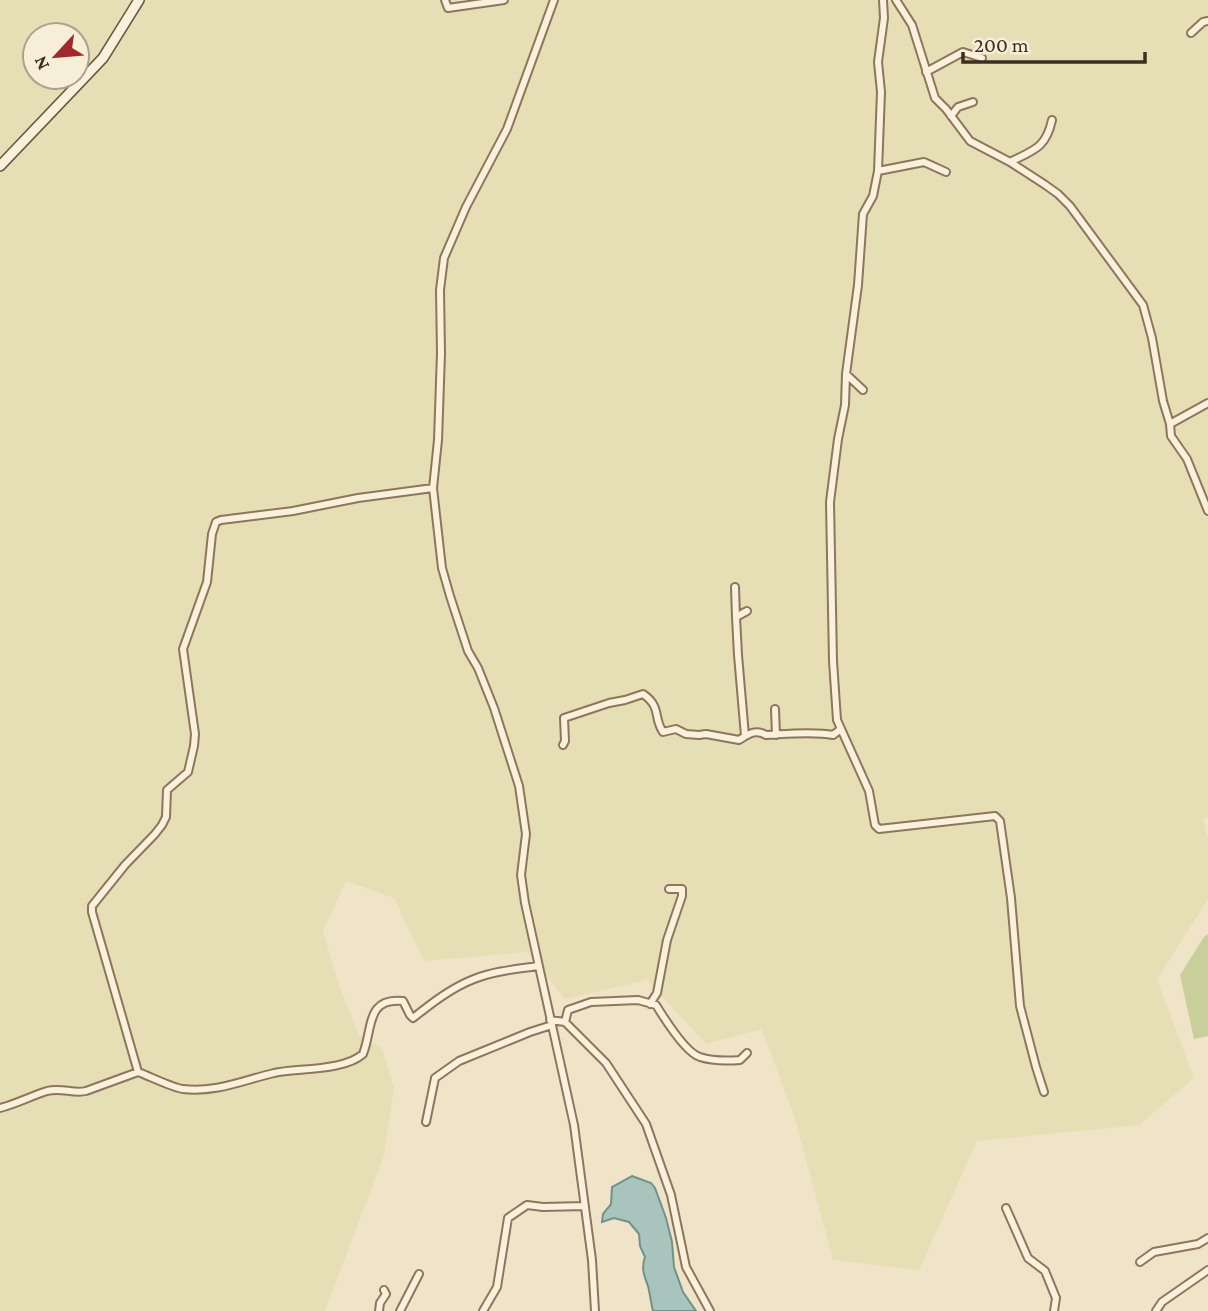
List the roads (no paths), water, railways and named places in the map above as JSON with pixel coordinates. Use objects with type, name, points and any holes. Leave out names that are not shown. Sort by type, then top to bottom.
[{"type":"street","points":[[0,166],[103,58],[139,0]]},
{"type":"street","points":[[445,0],[448,8],[504,0]]},
{"type":"street","points":[[554,0],[507,129],[466,207],[444,258],[440,290],[438,440],[433,488],[442,568],[450,597],[468,651],[494,708],[519,786],[526,834],[521,875],[525,903],[574,1125],[592,1259],[595,1311]]},
{"type":"street","points":[[883,0],[884,18],[878,62],[881,92],[878,171],[873,196],[863,214],[845,405],[830,502],[833,662],[837,720],[869,791],[878,829],[995,816],[1000,821],[1012,898],[1020,1006],[1044,1091]]},
{"type":"street","points":[[896,0],[912,25],[935,98],[970,141],[1010,162],[1058,194],[1070,206],[1143,305],[1171,436],[1186,459],[1208,511]]},
{"type":"street","points":[[1191,33],[1208,21]]},
{"type":"street","points":[[926,72],[963,51],[982,58]]},
{"type":"street","points":[[951,116],[958,107],[973,102]]},
{"type":"street","points":[[1010,162],[1043,143],[1050,131],[1052,120]]},
{"type":"street","points":[[878,171],[923,162],[946,172]]},
{"type":"street","points":[[846,374],[863,390]]},
{"type":"street","points":[[1170,424],[1208,403]]},
{"type":"street","points":[[138,1072],[92,906],[162,825],[166,817],[167,790],[188,772],[195,734],[183,649],[207,582],[215,525],[221,520],[433,488]]},
{"type":"street","points":[[735,587],[745,736]]},
{"type":"street","points":[[736,617],[747,611]]},
{"type":"street","points":[[563,745],[564,718],[643,694],[656,709],[663,732],[676,729],[686,734],[706,734],[739,740],[753,731],[766,735],[820,732],[832,735],[841,729]]},
{"type":"street","points":[[775,709],[776,734]]},
{"type":"street","points":[[650,1004],[657,993],[667,940],[682,896],[682,889],[669,889]]},
{"type":"street","points":[[0,1108],[47,1091],[86,1091],[138,1072],[175,1088],[204,1089],[236,1084],[274,1073],[309,1070],[349,1062],[363,1054],[374,1010],[383,1002],[403,1001],[413,1018],[446,993],[475,979],[539,966]]},
{"type":"street","points":[[565,1022],[568,1010],[591,1002],[638,1000],[656,1005],[670,1028],[697,1057],[722,1061],[740,1060],[747,1054]]},
{"type":"street","points":[[426,1122],[435,1078],[459,1061],[551,1023],[565,1022],[606,1063],[646,1124],[671,1195],[686,1267],[710,1311]]},
{"type":"street","points":[[484,1311],[497,1287],[508,1218],[527,1205],[543,1208],[585,1206]]},
{"type":"street","points":[[1006,1208],[1028,1258],[1045,1271],[1056,1298],[1054,1311]]},
{"type":"street","points":[[1140,1262],[1154,1252],[1198,1244],[1208,1238]]},
{"type":"street","points":[[1156,1311],[1162,1302],[1208,1270]]},
{"type":"street","points":[[400,1311],[419,1274]]},
{"type":"street","points":[[379,1311],[380,1303],[386,1294],[384,1290]]},
{"type":"water","points":[[632,1176],[651,1183],[655,1188],[672,1242],[674,1267],[683,1292],[696,1311],[653,1311],[643,1272],[645,1257],[639,1234],[629,1222],[614,1218],[602,1222],[603,1214],[611,1204],[612,1187]]}]
